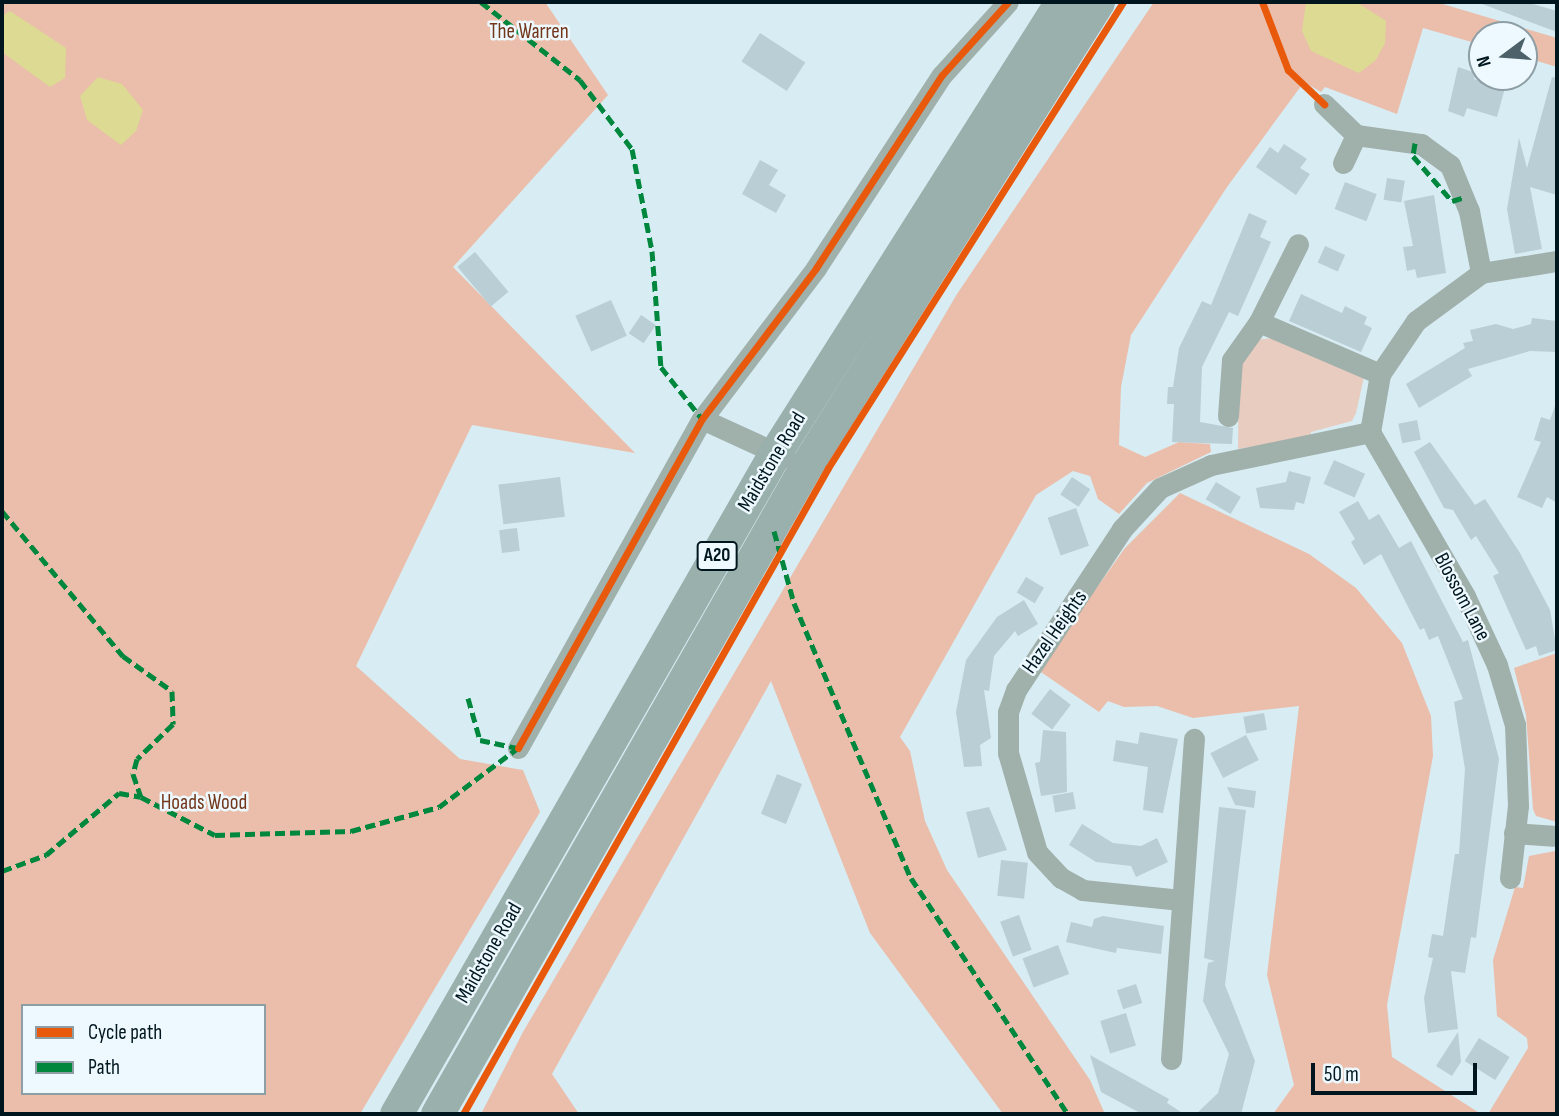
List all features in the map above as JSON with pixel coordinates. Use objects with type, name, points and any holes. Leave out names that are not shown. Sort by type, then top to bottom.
[{"type":"main road","name":"Maidstone Road","points":[[396,1114],[775,453],[1061,2]]},
{"type":"main road","name":"Maidstone Road","points":[[437,1114],[806,466],[1098,2]]},
{"type":"street","points":[[518,748],[702,419],[816,268],[942,75],[1008,2]]},
{"type":"street","points":[[1324,104],[1356,135],[1421,144],[1450,165],[1469,211],[1481,273]]},
{"type":"street","points":[[1343,163],[1356,135]]},
{"type":"street","points":[[1228,416],[1232,360],[1259,323],[1298,244]]},
{"type":"street","points":[[1370,432],[1380,374],[1416,321],[1481,273],[1557,261]]},
{"type":"street","points":[[1259,323],[1380,374]]},
{"type":"street","points":[[702,419],[806,466]]},
{"type":"street","name":"Blossom Lane","points":[[1370,432],[1465,596],[1497,665],[1515,724],[1518,807],[1510,878]]},
{"type":"street","name":"Hazel Heights","points":[[1181,900],[1083,890],[1061,878],[1037,852],[1008,753],[1008,712],[1016,690],[1122,529],[1160,488],[1212,465],[1370,432]]},
{"type":"street","points":[[1171,1059],[1194,739]]},
{"type":"street","points":[[1514,833],[1553,836]]},
{"type":"shaded area","points":[[1306,2],[1356,2],[1386,21],[1385,43],[1376,60],[1359,73],[1311,51],[1302,31]]},
{"type":"shaded area","points":[[10,11],[66,48],[65,78],[50,87],[2,52],[2,16]]},
{"type":"shaded area","points":[[98,77],[122,84],[143,110],[136,131],[121,145],[87,120],[80,96]]},
{"type":"shaded area","points":[[1273,338],[1364,377],[1356,413],[1352,421],[1311,432],[1310,437],[1238,449],[1239,359],[1256,340]]},
{"type":"green space","points":[[2,2],[545,2],[608,95],[453,267],[635,453],[472,425],[356,666],[460,759],[523,770],[540,812],[360,1114],[2,1114]]},
{"type":"green space","points":[[1154,2],[1436,2],[1500,21],[1468,21],[1468,41],[1423,28],[1397,114],[1325,87],[1321,92],[1304,82],[1227,187],[1131,335],[1121,387],[1119,445],[1145,457],[1179,442],[1210,444],[1211,452],[1147,483],[1119,514],[1098,499],[1090,476],[1073,471],[1036,495],[900,737],[910,751],[925,821],[947,870],[1090,1080],[1105,1114],[1003,1114],[870,933],[771,681],[552,1074],[579,1114],[481,1114],[523,1032],[957,294]]},
{"type":"green space","points":[[1538,32],[1557,38],[1557,67],[1538,61]]},
{"type":"green space","points":[[1180,493],[1309,554],[1356,588],[1402,643],[1431,716],[1433,756],[1387,1005],[1392,1057],[1481,1114],[1273,1114],[1294,1085],[1267,975],[1299,706],[1193,718],[1157,706],[1124,707],[1108,701],[1099,712],[1038,670],[1125,548]]},
{"type":"green space","points":[[1557,653],[1557,822],[1536,816],[1533,809],[1526,715],[1514,668]]},
{"type":"green space","points":[[1557,834],[1557,1114],[1488,1114],[1528,1048],[1527,1038],[1497,1016],[1493,960],[1515,887],[1523,888],[1529,856],[1555,851]]},
{"type":"building","points":[[1477,2],[1526,2],[1557,11],[1557,32],[1538,25],[1538,21],[1528,21]]},
{"type":"building","points":[[760,33],[805,62],[787,91],[741,62]]},
{"type":"building","points":[[1458,67],[1468,70],[1468,91],[1504,91],[1497,117],[1467,108],[1464,117],[1448,111]]},
{"type":"building","points":[[1552,77],[1557,78],[1557,195],[1530,187],[1542,249],[1515,254],[1507,209],[1519,138],[1527,168]]},
{"type":"building","points":[[1284,144],[1307,159],[1300,168],[1310,174],[1296,195],[1256,167],[1270,147],[1278,153]]},
{"type":"building","points":[[760,160],[778,170],[769,185],[786,195],[776,213],[742,194]]},
{"type":"building","points":[[1387,178],[1405,181],[1401,203],[1384,200]]},
{"type":"building","points":[[1345,182],[1377,194],[1366,221],[1335,209]]},
{"type":"building","points":[[1434,195],[1446,273],[1417,278],[1415,269],[1407,271],[1403,247],[1413,246],[1404,201]]},
{"type":"building","points":[[1249,213],[1267,221],[1260,237],[1271,242],[1238,316],[1229,312],[1202,367],[1200,422],[1233,428],[1232,444],[1172,442],[1174,404],[1167,404],[1168,387],[1173,387],[1179,348],[1202,301],[1211,305]]},
{"type":"building","points":[[1325,246],[1345,255],[1338,271],[1318,262]]},
{"type":"building","points":[[475,252],[508,292],[491,307],[457,267]]},
{"type":"building","points":[[1301,294],[1342,313],[1345,306],[1367,317],[1364,324],[1372,328],[1361,352],[1289,321]]},
{"type":"building","points":[[611,300],[627,336],[591,351],[575,316]]},
{"type":"building","points":[[641,315],[656,325],[644,343],[629,333]]},
{"type":"building","points":[[1532,318],[1557,321],[1557,352],[1530,351],[1468,369],[1472,376],[1419,408],[1406,384],[1465,348],[1463,343],[1473,341],[1470,330],[1496,324],[1513,329],[1531,324]]},
{"type":"building","points":[[1556,403],[1557,503],[1547,497],[1542,508],[1517,497],[1541,442],[1534,440],[1541,417],[1550,420]]},
{"type":"building","points":[[1417,420],[1421,440],[1402,443],[1398,424]]},
{"type":"building","points":[[1430,442],[1475,505],[1485,499],[1520,553],[1550,610],[1557,650],[1539,656],[1536,646],[1526,650],[1493,576],[1499,573],[1476,536],[1471,540],[1453,510],[1444,508],[1414,452]]},
{"type":"building","points":[[1334,460],[1365,474],[1354,498],[1323,484]]},
{"type":"building","points":[[1289,471],[1311,477],[1304,504],[1296,502],[1294,510],[1260,508],[1256,488],[1286,482]]},
{"type":"building","points":[[560,477],[565,517],[503,524],[498,485]]},
{"type":"building","points":[[1072,477],[1090,489],[1078,507],[1060,494]]},
{"type":"building","points":[[1216,482],[1241,497],[1231,514],[1206,499]]},
{"type":"building","points":[[1358,501],[1369,520],[1379,514],[1399,548],[1411,541],[1463,642],[1468,640],[1499,759],[1476,938],[1471,937],[1465,973],[1451,971],[1458,1029],[1428,1033],[1424,998],[1433,958],[1428,957],[1432,934],[1443,936],[1455,854],[1459,854],[1465,769],[1454,702],[1463,699],[1438,636],[1429,640],[1424,628],[1420,630],[1381,554],[1364,565],[1351,542],[1355,539],[1339,512]]},
{"type":"building","points":[[1076,508],[1089,546],[1061,556],[1048,518]]},
{"type":"building","points":[[517,528],[520,551],[502,553],[499,530]]},
{"type":"building","points":[[1026,577],[1044,588],[1035,603],[1017,592]]},
{"type":"building","points":[[1024,600],[1038,624],[1018,636],[1015,631],[994,656],[989,691],[984,690],[991,738],[980,745],[982,766],[964,767],[956,712],[966,660],[997,617]]},
{"type":"building","points":[[1050,689],[1071,705],[1052,729],[1031,714]]},
{"type":"building","points":[[1264,713],[1267,730],[1246,733],[1243,717]]},
{"type":"building","points":[[1043,730],[1066,732],[1067,792],[1041,796],[1035,763],[1040,762]]},
{"type":"building","points":[[1140,732],[1178,739],[1163,813],[1143,810],[1148,767],[1113,761],[1116,740],[1138,744]]},
{"type":"building","points":[[1246,735],[1259,760],[1223,778],[1210,753]]},
{"type":"building","points":[[777,774],[802,784],[786,824],[761,814]]},
{"type":"building","points":[[1227,787],[1256,791],[1254,808],[1235,805]]},
{"type":"building","points":[[1073,792],[1076,809],[1055,812],[1052,796]]},
{"type":"building","points":[[989,807],[1007,850],[978,858],[966,812]]},
{"type":"building","points":[[1219,807],[1246,810],[1225,985],[1255,1061],[1241,1114],[1196,1114],[1218,1093],[1229,1054],[1203,1001],[1208,963],[1215,961],[1204,958]]},
{"type":"building","points":[[1082,824],[1113,843],[1141,846],[1157,838],[1168,862],[1136,877],[1131,866],[1096,862],[1069,845]]},
{"type":"building","points":[[1001,860],[1028,863],[1024,899],[997,896]]},
{"type":"building","points":[[1019,915],[1032,950],[1013,957],[1000,922]]},
{"type":"building","points":[[1103,916],[1164,926],[1161,954],[1117,948],[1116,953],[1066,942],[1071,922],[1092,927],[1094,919]]},
{"type":"building","points":[[1058,945],[1069,974],[1034,988],[1023,959]]},
{"type":"building","points":[[1136,984],[1142,1003],[1123,1009],[1117,990]]},
{"type":"building","points":[[1126,1013],[1136,1046],[1110,1053],[1100,1021]]},
{"type":"building","points":[[1458,1032],[1461,1062],[1452,1076],[1436,1066]]},
{"type":"building","points":[[1479,1038],[1510,1057],[1495,1080],[1465,1061]]},
{"type":"building","points":[[1090,1055],[1169,1099],[1167,1103],[1184,1114],[1142,1114],[1101,1092]]},
{"type":"marked path","points":[[481,2],[580,80],[632,149],[652,251],[661,367],[702,419]]},
{"type":"marked path","points":[[1415,143],[1413,156],[1452,201],[1465,197]]},
{"type":"marked path","points":[[2,511],[123,656],[172,691],[173,724],[137,759],[133,774],[141,797]]},
{"type":"marked path","points":[[774,531],[794,603],[911,878],[1068,1114]]},
{"type":"marked path","points":[[468,698],[480,740],[518,748]]},
{"type":"marked path","points":[[2,871],[46,855],[119,793],[141,797],[215,835],[351,831],[439,807],[518,748]]},
{"type":"cycle path","points":[[518,748],[702,419],[816,268],[942,75],[1008,2]]},
{"type":"cycle path","points":[[463,1114],[828,468],[1123,2]]},
{"type":"cycle path","points":[[1262,2],[1288,70],[1324,104]]},
{"type":"park label","name":"The Warren","points":[[529,32]]},
{"type":"park label","name":"Hoads Wood","points":[[204,803]]}]
